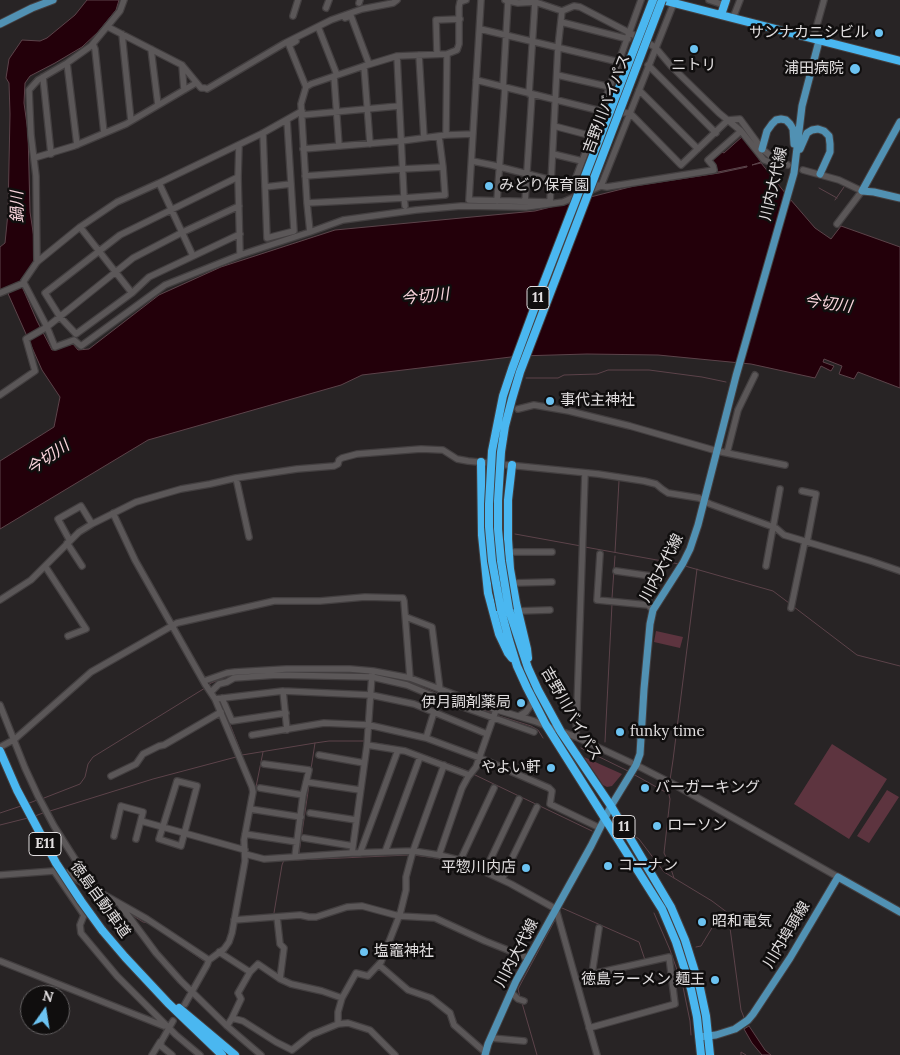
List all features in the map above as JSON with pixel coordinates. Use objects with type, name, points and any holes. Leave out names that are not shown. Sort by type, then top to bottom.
[{"type":"highway","name":"吉野川バイパス","points":[[653,0],[539,294],[503,396],[492,452],[489,527],[492,561],[505,610],[538,690],[562,732],[611,806],[675,916],[685,940],[700,988],[709,1036],[710,1055]]},
{"type":"highway","name":"吉野川バイパス","points":[[662,0],[520,372],[505,426],[501,452],[498,529],[509,640],[518,666],[546,726],[662,909],[673,934],[691,989],[697,1017],[701,1055]]},
{"type":"highway","points":[[662,0],[900,61]]},
{"type":"highway","points":[[721,15],[725,2]]},
{"type":"highway","name":"11","points":[[481,462],[482,535],[488,593],[499,634],[508,653],[518,666]]},
{"type":"highway","name":"11","points":[[512,465],[509,493],[509,552],[512,583],[527,649],[528,668]]},
{"type":"highway","name":"徳島自動車道","points":[[0,749],[17,790],[56,863],[102,930],[168,1003],[222,1055]]},
{"type":"highway","name":"徳島自動車道","points":[[125,957],[170,1000],[235,1055]]},
{"type":"main road","points":[[0,24],[53,0]]},
{"type":"main road","name":"川内大代線","points":[[485,1054],[511,992],[528,958],[611,806],[633,771],[640,754],[650,608],[682,566],[692,542],[704,501],[738,369],[789,192],[796,162],[802,106],[816,40]]},
{"type":"main road","points":[[762,148],[767,131],[772,124],[776,120],[786,120],[793,129],[796,162]]},
{"type":"main road","points":[[900,122],[862,191],[900,198]]},
{"type":"main road","points":[[796,162],[807,133],[818,129],[824,131],[828,136],[830,152],[820,174]]},
{"type":"main road","points":[[838,878],[900,912]]},
{"type":"main road","name":"川内埠頭線","points":[[699,1037],[726,1032],[748,1020],[766,995],[838,878]]},
{"type":"street","points":[[37,262],[36,176],[29,90],[38,80],[67,63],[92,44],[120,11],[124,0]]},
{"type":"street","points":[[293,16],[298,0]]},
{"type":"street","points":[[326,8],[329,0]]},
{"type":"street","points":[[108,27],[182,65],[201,88],[207,89],[285,43],[330,20],[397,0]]},
{"type":"street","points":[[481,0],[469,200],[550,202],[558,47],[562,11]]},
{"type":"street","points":[[497,201],[504,87],[506,0],[518,3],[535,2],[562,11],[574,6],[580,7],[629,36],[655,47],[671,66],[719,113],[741,131],[764,160],[775,164]]},
{"type":"street","points":[[571,185],[575,180],[592,136],[641,0]]},
{"type":"street","points":[[709,0],[725,2]]},
{"type":"street","points":[[733,18],[740,0]]},
{"type":"street","points":[[816,40],[824,0]]},
{"type":"street","points":[[306,87],[336,75],[397,56],[447,54],[457,50],[459,44],[459,7],[461,1]]},
{"type":"street","points":[[525,202],[535,2]]},
{"type":"street","points":[[23,283],[55,347],[74,340],[81,346],[165,285],[240,255],[343,220],[461,206],[526,207],[563,202],[601,186],[674,2]]},
{"type":"street","points":[[310,232],[301,104],[306,87],[289,45],[319,29],[351,16],[366,65],[370,144]]},
{"type":"street","points":[[437,54],[436,20],[460,19]]},
{"type":"street","points":[[561,22],[629,36]]},
{"type":"street","points":[[480,28],[619,62]]},
{"type":"street","points":[[319,29],[336,75],[339,146]]},
{"type":"street","points":[[122,34],[131,121]]},
{"type":"street","points":[[92,44],[95,49],[104,133]]},
{"type":"street","points":[[151,49],[158,105]]},
{"type":"street","points":[[307,204],[445,194],[442,136],[447,54]]},
{"type":"street","points":[[419,55],[424,138]]},
{"type":"street","points":[[397,56],[404,206]]},
{"type":"street","points":[[67,63],[77,145]]},
{"type":"street","points":[[182,65],[184,90]]},
{"type":"street","points":[[648,65],[716,133]]},
{"type":"street","points":[[557,75],[610,87]]},
{"type":"street","points":[[43,77],[51,154]]},
{"type":"street","points":[[476,80],[601,111],[630,113],[681,165],[728,120],[740,119],[762,148],[777,161],[788,165]]},
{"type":"street","points":[[34,158],[77,145],[131,121],[196,83]]},
{"type":"street","points":[[639,90],[698,148]]},
{"type":"street","points":[[2,292],[23,283],[37,262],[80,227],[116,202],[160,183],[287,120],[302,113],[399,106]]},
{"type":"street","points":[[263,133],[267,238],[294,231],[287,120]]},
{"type":"street","points":[[554,126],[592,136]]},
{"type":"street","points":[[472,161],[571,185],[607,187],[714,170],[708,160],[741,131]]},
{"type":"street","points":[[303,149],[473,134]]},
{"type":"street","points":[[239,144],[240,255]]},
{"type":"street","points":[[553,154],[582,161]]},
{"type":"street","points":[[305,176],[402,168],[443,167]]},
{"type":"street","points":[[803,170],[839,180],[862,191],[836,224]]},
{"type":"street","points":[[238,177],[120,235],[44,293],[60,316],[76,334],[132,293],[149,277],[240,234]]},
{"type":"street","points":[[160,183],[193,256]]},
{"type":"street","points":[[265,186],[291,184]]},
{"type":"street","points":[[0,394],[35,371],[26,339],[46,328],[133,258],[239,206]]},
{"type":"street","points":[[80,227],[132,293]]},
{"type":"street","points":[[726,453],[738,410],[755,375]]},
{"type":"street","points":[[518,409],[534,405],[569,411],[717,451],[785,465]]},
{"type":"street","points":[[0,600],[31,580],[79,532],[136,502],[160,494],[236,478],[297,469],[334,466],[342,458],[357,454],[421,448],[444,450],[457,458],[481,462],[585,473],[656,484],[668,493],[699,498],[710,504],[773,527],[784,535],[900,572]]},
{"type":"street","points":[[576,737],[585,473]]},
{"type":"street","points":[[236,478],[249,537]]},
{"type":"street","points":[[792,605],[818,486]]},
{"type":"street","points":[[766,566],[780,489]]},
{"type":"street","points":[[802,491],[816,494]]},
{"type":"street","points":[[481,492],[509,493]]},
{"type":"street","points":[[82,566],[58,519],[81,506],[92,524]]},
{"type":"street","points":[[113,513],[135,560],[215,699],[252,787],[244,840],[245,852],[242,877],[229,942],[208,960],[185,1004]]},
{"type":"street","points":[[509,552],[552,552]]},
{"type":"street","points":[[600,554],[597,600],[650,608],[651,576],[616,571]]},
{"type":"street","points":[[45,566],[86,628],[68,636]]},
{"type":"street","points":[[512,583],[552,582]]},
{"type":"street","points":[[0,749],[14,740],[92,672],[178,622],[274,601],[365,597],[403,598],[410,678]]},
{"type":"street","points":[[518,611],[550,610]]},
{"type":"street","points":[[406,617],[432,627],[440,690]]},
{"type":"street","points":[[207,686],[231,676],[304,669],[350,669],[407,684],[443,700],[495,714],[519,716],[576,737],[633,771],[665,780],[838,878]]},
{"type":"street","points":[[372,674],[410,678],[534,732]]},
{"type":"street","points":[[352,853],[367,743],[372,674]]},
{"type":"street","points":[[207,686],[227,682],[231,676]]},
{"type":"street","points":[[215,699],[283,690],[371,695],[407,703],[434,712],[487,734]]},
{"type":"street","points":[[283,690],[288,730]]},
{"type":"street","points":[[222,698],[232,721],[286,713]]},
{"type":"street","points":[[519,716],[526,712],[531,705],[532,698]]},
{"type":"street","points":[[0,705],[25,768],[50,819],[94,889]]},
{"type":"street","points":[[111,776],[136,764],[143,754],[164,745],[221,712]]},
{"type":"street","points":[[426,738],[434,712]]},
{"type":"street","points":[[439,855],[462,788],[476,767],[495,714]]},
{"type":"street","points":[[252,735],[324,724],[368,725],[426,738],[480,758],[549,788],[552,791],[550,804],[600,828]]},
{"type":"street","points":[[367,743],[398,750],[471,774]]},
{"type":"street","points":[[360,853],[398,750]]},
{"type":"street","points":[[319,755],[364,763]]},
{"type":"street","points":[[385,852],[420,757]]},
{"type":"street","points":[[264,764],[309,770],[303,796],[295,856]]},
{"type":"street","points":[[338,1024],[338,1012],[342,998],[357,970],[368,976],[379,965],[399,916],[413,851],[444,765]]},
{"type":"street","points":[[176,781],[197,786],[184,833],[181,846],[159,839],[176,781]]},
{"type":"street","points":[[306,782],[360,790]]},
{"type":"street","points":[[260,788],[303,796]]},
{"type":"street","points":[[460,861],[494,788]]},
{"type":"street","points":[[485,871],[519,799]]},
{"type":"street","points":[[114,836],[121,806],[143,812],[136,839]]},
{"type":"street","points":[[502,879],[537,806]]},
{"type":"street","points":[[250,809],[301,817]]},
{"type":"street","points":[[310,813],[356,820]]},
{"type":"street","points":[[141,821],[264,859],[413,851],[460,861],[502,879],[556,909],[597,1055]]},
{"type":"street","points":[[245,834],[298,842]]},
{"type":"street","points":[[304,838],[353,846]]},
{"type":"street","points":[[54,871],[84,915],[80,925],[81,933],[117,976],[169,1028],[200,1055]]},
{"type":"street","points":[[0,875],[54,871],[67,873],[147,919],[208,960]]},
{"type":"street","points":[[118,903],[156,953],[192,992],[227,1026],[261,1055]]},
{"type":"street","points":[[234,920],[300,915],[316,917],[347,907],[362,906],[399,916],[436,918],[485,941],[528,958]]},
{"type":"street","points":[[277,917],[280,944],[284,948],[280,979]]},
{"type":"street","points":[[589,1028],[675,1004],[669,957],[592,974],[599,928]]},
{"type":"street","points":[[219,952],[250,972]]},
{"type":"street","points":[[0,961],[169,1028]]},
{"type":"street","points":[[227,1026],[241,999],[238,993],[250,972],[258,964],[290,984],[322,991],[342,998]]},
{"type":"street","points":[[379,965],[408,990],[431,998],[450,1013],[454,1024],[485,1054]]},
{"type":"street","points":[[511,992],[524,1000]]},
{"type":"street","points":[[232,1018],[247,1023],[292,1053],[311,1035],[325,1031],[338,1024],[348,1023],[370,1030],[395,1055]]},
{"type":"street","points":[[152,1055],[173,1021]]},
{"type":"street","points":[[491,1038],[524,1041]]},
{"type":"street","points":[[161,1042],[161,1046],[172,1055]]},
{"type":"shaded area","points":[[656,631],[683,637],[680,648],[654,642]]},
{"type":"shaded area","points":[[832,744],[887,779],[849,839],[794,804]]},
{"type":"shaded area","points":[[584,757],[622,774],[612,786],[607,787],[603,785]]},
{"type":"shaded area","points":[[887,790],[899,797],[869,843],[857,836]]},
{"type":"water","points":[[87,0],[119,0],[116,10],[98,32],[82,47],[30,76],[25,83],[24,103],[28,132],[30,212],[35,264],[20,282],[52,350],[73,344],[78,350],[89,349],[159,295],[221,267],[335,230],[535,211],[634,186],[719,173],[747,167],[718,172],[711,160],[720,151],[724,153],[743,136],[761,162],[752,165],[761,163],[815,228],[831,239],[841,226],[900,247],[900,388],[858,372],[854,379],[839,374],[842,366],[824,359],[823,362],[834,366],[831,371],[821,366],[815,378],[751,364],[658,355],[587,354],[519,356],[362,375],[341,385],[148,440],[0,529],[0,461],[54,427],[60,397],[42,370],[6,289],[0,290],[0,247],[5,243],[8,213],[10,114],[9,83],[6,78],[9,59],[22,40],[40,41],[47,38],[75,15]]},
{"type":"water","points":[[749,1026],[765,1050],[771,1055],[762,1055],[752,1043],[744,1029]]},
{"type":"waterway","points":[[835,200],[844,187]]},
{"type":"waterway","points":[[819,188],[837,198]]},
{"type":"waterway","points":[[526,378],[558,378],[564,375],[597,374],[608,370],[649,370],[726,382]]},
{"type":"waterway","points":[[615,552],[619,481]]},
{"type":"waterway","points":[[515,534],[581,546]]},
{"type":"waterway","points":[[585,547],[679,564]]},
{"type":"waterway","points":[[612,598],[615,556]]},
{"type":"waterway","points":[[685,566],[773,591],[789,603]]},
{"type":"waterway","points":[[670,780],[697,569]]},
{"type":"waterway","points":[[605,742],[612,604]]},
{"type":"waterway","points":[[794,607],[857,655],[900,666]]},
{"type":"waterway","points":[[281,672],[369,674]]},
{"type":"waterway","points":[[373,674],[407,681],[457,702],[493,713]]},
{"type":"waterway","points":[[208,685],[232,676]]},
{"type":"waterway","points":[[44,798],[80,784],[93,757],[205,688]]},
{"type":"waterway","points":[[224,709],[242,755],[329,741],[365,741]]},
{"type":"waterway","points":[[496,715],[531,726],[538,730],[543,738]]},
{"type":"waterway","points":[[369,742],[399,747]]},
{"type":"waterway","points":[[311,769],[315,743]]},
{"type":"waterway","points":[[581,748],[628,771]]},
{"type":"waterway","points":[[408,749],[470,772]]},
{"type":"waterway","points":[[255,792],[263,752]]},
{"type":"waterway","points":[[50,811],[153,779],[236,757]]},
{"type":"waterway","points":[[473,774],[592,831]]},
{"type":"waterway","points":[[633,774],[669,794]]},
{"type":"waterway","points":[[669,784],[670,799],[664,853],[674,878]]},
{"type":"waterway","points":[[299,853],[309,785]]},
{"type":"waterway","points":[[27,804],[37,800]]},
{"type":"waterway","points":[[0,813],[21,806]]},
{"type":"waterway","points":[[35,816],[43,813]]},
{"type":"waterway","points":[[0,825],[28,818]]},
{"type":"waterway","points":[[636,837],[664,872],[728,913],[741,1010],[745,1020]]},
{"type":"waterway","points":[[296,860],[409,855]]},
{"type":"waterway","points":[[413,855],[460,864],[488,876]]},
{"type":"waterway","points":[[274,913],[284,860]]},
{"type":"waterway","points":[[0,878],[51,874]]},
{"type":"waterway","points":[[71,880],[113,905]]},
{"type":"waterway","points":[[562,908],[639,942],[646,960]]},
{"type":"waterway","points":[[654,913],[683,987],[691,1035]]},
{"type":"waterway","points":[[696,947],[701,946],[721,913]]},
{"type":"waterway","points":[[132,915],[148,923]]},
{"type":"waterway","points":[[520,997],[518,989],[555,920]]},
{"type":"waterway","points":[[153,926],[204,961]]},
{"type":"waterway","points":[[583,979],[592,976]]},
{"type":"waterway","points":[[593,1024],[671,1002]]},
{"type":"waterway","points":[[522,1003],[537,1055]]},
{"type":"waterway","points":[[595,1037],[600,1055]]},
{"type":"waterway","points":[[741,1055],[741,1052],[746,1055]]},
{"type":"place","name":"サンナカニシビル","points":[[879,33]]},
{"type":"place","name":"ニトリ","points":[[694,49]]},
{"type":"place","name":"浦田病院","points":[[855,69]]},
{"type":"place","name":"みどり保育園","points":[[489,186]]},
{"type":"place","name":"事代主神社","points":[[550,401]]},
{"type":"place","name":"伊月調剤薬局","points":[[521,703]]},
{"type":"place","name":"funky time","points":[[620,732]]},
{"type":"place","name":"やよい軒","points":[[551,768]]},
{"type":"place","name":"バーガーキング","points":[[645,788]]},
{"type":"place","name":"ローソン","points":[[657,826]]},
{"type":"place","name":"コーナン","points":[[608,866]]},
{"type":"place","name":"平惣川内店","points":[[526,868]]},
{"type":"place","name":"昭和電気","points":[[702,922]]},
{"type":"place","name":"塩竈神社","points":[[364,952]]},
{"type":"place","name":"徳島ラーメン 麺王","points":[[715,980]]},
{"type":"water label","name":"鍋川","points":[[18,207]]},
{"type":"water label","name":"今切川","points":[[425,297]]},
{"type":"water label","name":"今切川","points":[[828,304]]},
{"type":"water label","name":"今切川","points":[[48,458]]}]
